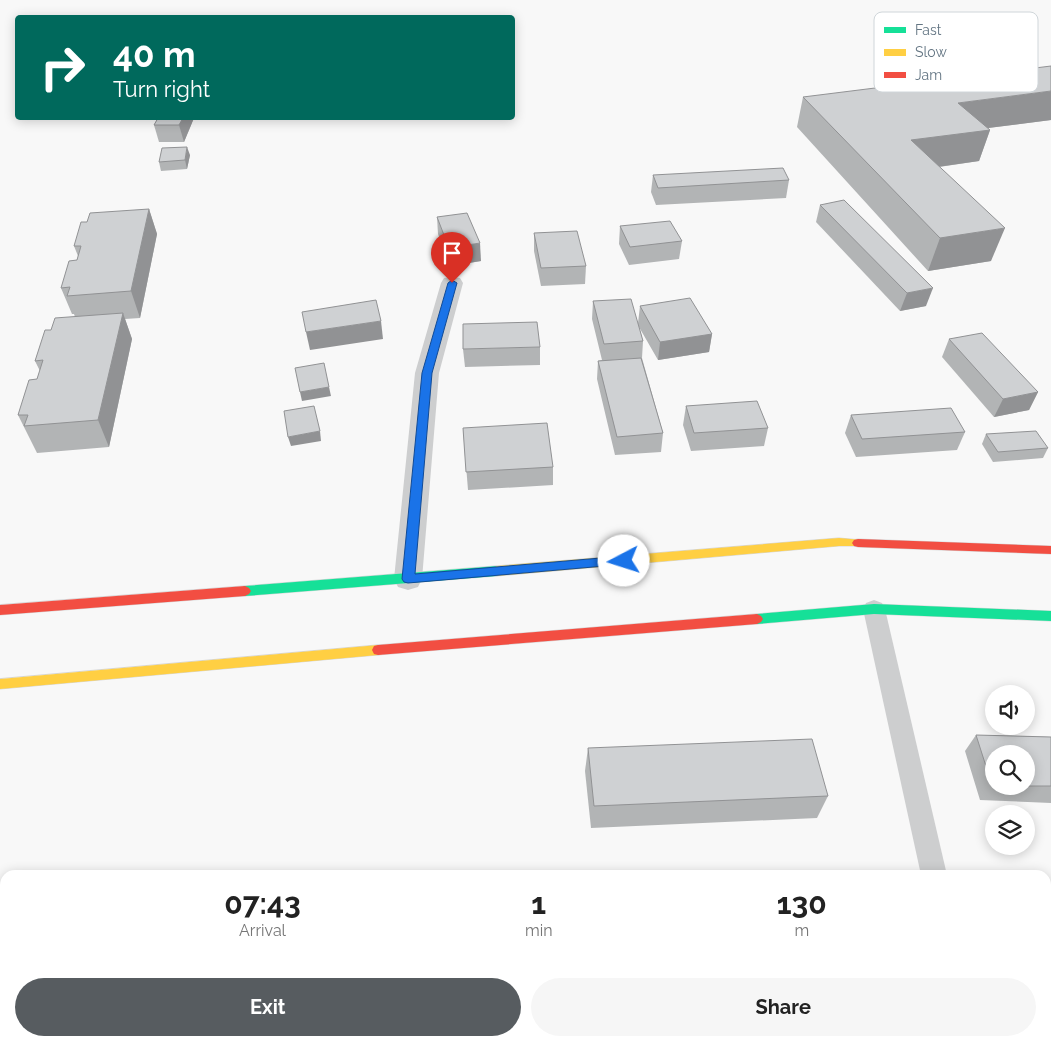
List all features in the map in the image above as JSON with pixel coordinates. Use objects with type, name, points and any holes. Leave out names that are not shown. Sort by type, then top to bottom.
[{"type":"street","points":[[408,579],[427,373],[452,283]]},
{"type":"street","points":[[0,610],[408,579],[839,542],[1051,550]]},
{"type":"street","points":[[0,684],[396,648],[874,609],[1051,616]]},
{"type":"lane","points":[[874,609],[933,870]]},
{"type":"building","points":[[1051,66],[1051,91],[958,103],[990,130],[911,140],[1005,228],[940,238],[803,97],[874,88],[874,92],[1038,92],[1038,68]]},
{"type":"building","points":[[157,120],[182,120],[179,125],[154,125]]},
{"type":"building","points":[[187,147],[185,160],[159,162],[162,148]]},
{"type":"building","points":[[783,168],[789,180],[658,188],[653,175]]},
{"type":"building","points":[[844,200],[933,288],[907,293],[820,205]]},
{"type":"building","points":[[149,209],[131,291],[67,296],[70,287],[61,288],[69,261],[77,260],[81,246],[74,246],[81,222],[87,222],[90,213]]},
{"type":"building","points":[[467,213],[480,243],[449,248],[437,217]]},
{"type":"building","points":[[670,221],[682,241],[630,247],[620,226]]},
{"type":"building","points":[[577,231],[586,266],[541,268],[534,233]]},
{"type":"building","points":[[690,298],[712,334],[660,342],[640,306]]},
{"type":"building","points":[[631,299],[643,341],[604,344],[593,301]]},
{"type":"building","points":[[376,300],[381,321],[306,332],[302,312]]},
{"type":"building","points":[[123,313],[98,420],[24,426],[28,415],[18,415],[29,380],[37,379],[43,360],[35,361],[45,330],[51,330],[55,318]]},
{"type":"building","points":[[537,322],[540,347],[463,349],[463,324]]},
{"type":"building","points":[[982,333],[1038,392],[1003,399],[949,339]]},
{"type":"building","points":[[641,358],[663,433],[617,437],[598,361]]},
{"type":"building","points":[[324,363],[329,387],[300,392],[295,368]]},
{"type":"building","points":[[757,401],[768,428],[694,433],[686,406]]},
{"type":"building","points":[[314,406],[320,431],[288,437],[284,411]]},
{"type":"building","points":[[951,408],[965,432],[862,439],[851,415]]},
{"type":"building","points":[[547,423],[553,467],[466,472],[463,428]]},
{"type":"building","points":[[1036,431],[1048,448],[998,452],[986,434]]},
{"type":"building","points":[[976,735],[1051,737],[1051,786],[1035,786],[1035,745],[985,745],[985,763]]},
{"type":"building","points":[[812,739],[828,796],[594,806],[588,748]]},
{"type":"traffic: fast","points":[[245,591],[497,571]]},
{"type":"traffic: fast","points":[[757,619],[874,609],[1051,616]]},
{"type":"traffic: slow","points":[[497,571],[839,542],[858,543]]},
{"type":"traffic: slow","points":[[0,684],[378,650]]},
{"type":"traffic: jam","points":[[858,543],[1051,550]]},
{"type":"traffic: jam","points":[[0,610],[245,591]]},
{"type":"traffic: jam","points":[[378,650],[757,619]]},
{"type":"route","points":[[452,283],[427,373],[408,579],[624,561]]}]
